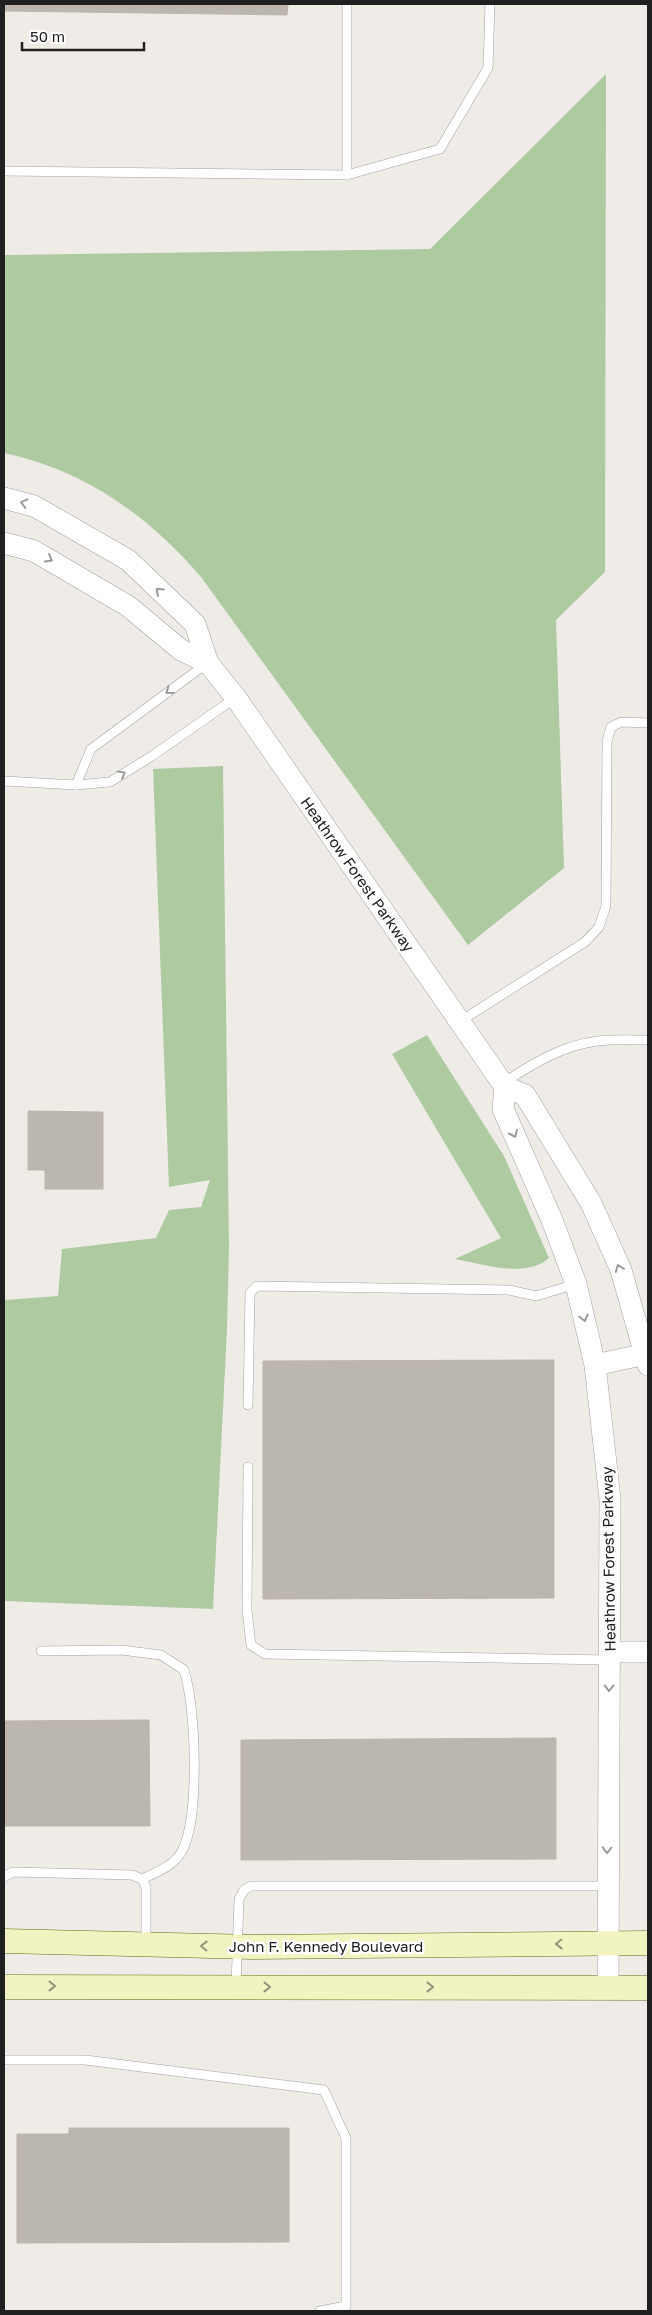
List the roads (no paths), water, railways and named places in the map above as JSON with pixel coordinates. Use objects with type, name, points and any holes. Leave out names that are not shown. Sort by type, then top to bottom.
[{"type":"main road","name":"John F. Kennedy Boulevard","points":[[4,1941],[237,1946],[648,1943]]},
{"type":"main road","points":[[4,1987],[648,1988]]},
{"type":"street","name":"Heathrow Forest Parkway","points":[[4,498],[34,506],[128,560],[195,624],[208,663],[236,698],[459,1022],[504,1085],[525,1095],[591,1203],[621,1270],[647,1360]]},
{"type":"street","name":"Heathrow Forest Parkway","points":[[4,543],[34,551],[120,600],[181,650],[208,663]]},
{"type":"street","name":"Heathrow Forest Parkway","points":[[504,1085],[503,1109],[552,1220],[576,1284],[595,1365],[610,1499],[608,1988]]},
{"type":"street","points":[[595,1365],[647,1360]]},
{"type":"street","points":[[610,1656],[648,1652]]},
{"type":"lane","points":[[347,4],[347,175]]},
{"type":"lane","points":[[4,171],[347,175],[440,149],[488,68],[490,4]]},
{"type":"lane","points":[[76,785],[91,749],[208,663]]},
{"type":"lane","points":[[4,781],[76,785],[110,782],[152,756],[236,698]]},
{"type":"lane","points":[[459,1022],[585,942],[599,927],[606,906],[608,741],[611,727],[621,722],[648,723]]},
{"type":"lane","points":[[504,1085],[549,1056],[573,1046],[599,1040],[648,1040]]},
{"type":"lane","points":[[248,1405],[250,1293],[256,1286],[509,1290],[536,1296],[576,1284]]},
{"type":"lane","points":[[248,1467],[247,1610],[251,1644],[265,1654],[610,1656]]},
{"type":"lane","points":[[42,1651],[121,1650],[161,1655],[184,1670],[188,1682],[193,1746],[190,1833],[181,1853],[169,1866],[142,1879]]},
{"type":"lane","points":[[4,1877],[13,1872],[132,1875],[142,1879],[146,1887],[146,1944]]},
{"type":"lane","points":[[236,1987],[239,1899],[244,1890],[252,1886],[607,1886]]},
{"type":"lane","points":[[4,2060],[86,2060],[324,2090],[346,2138],[346,2306],[320,2311]]}]
